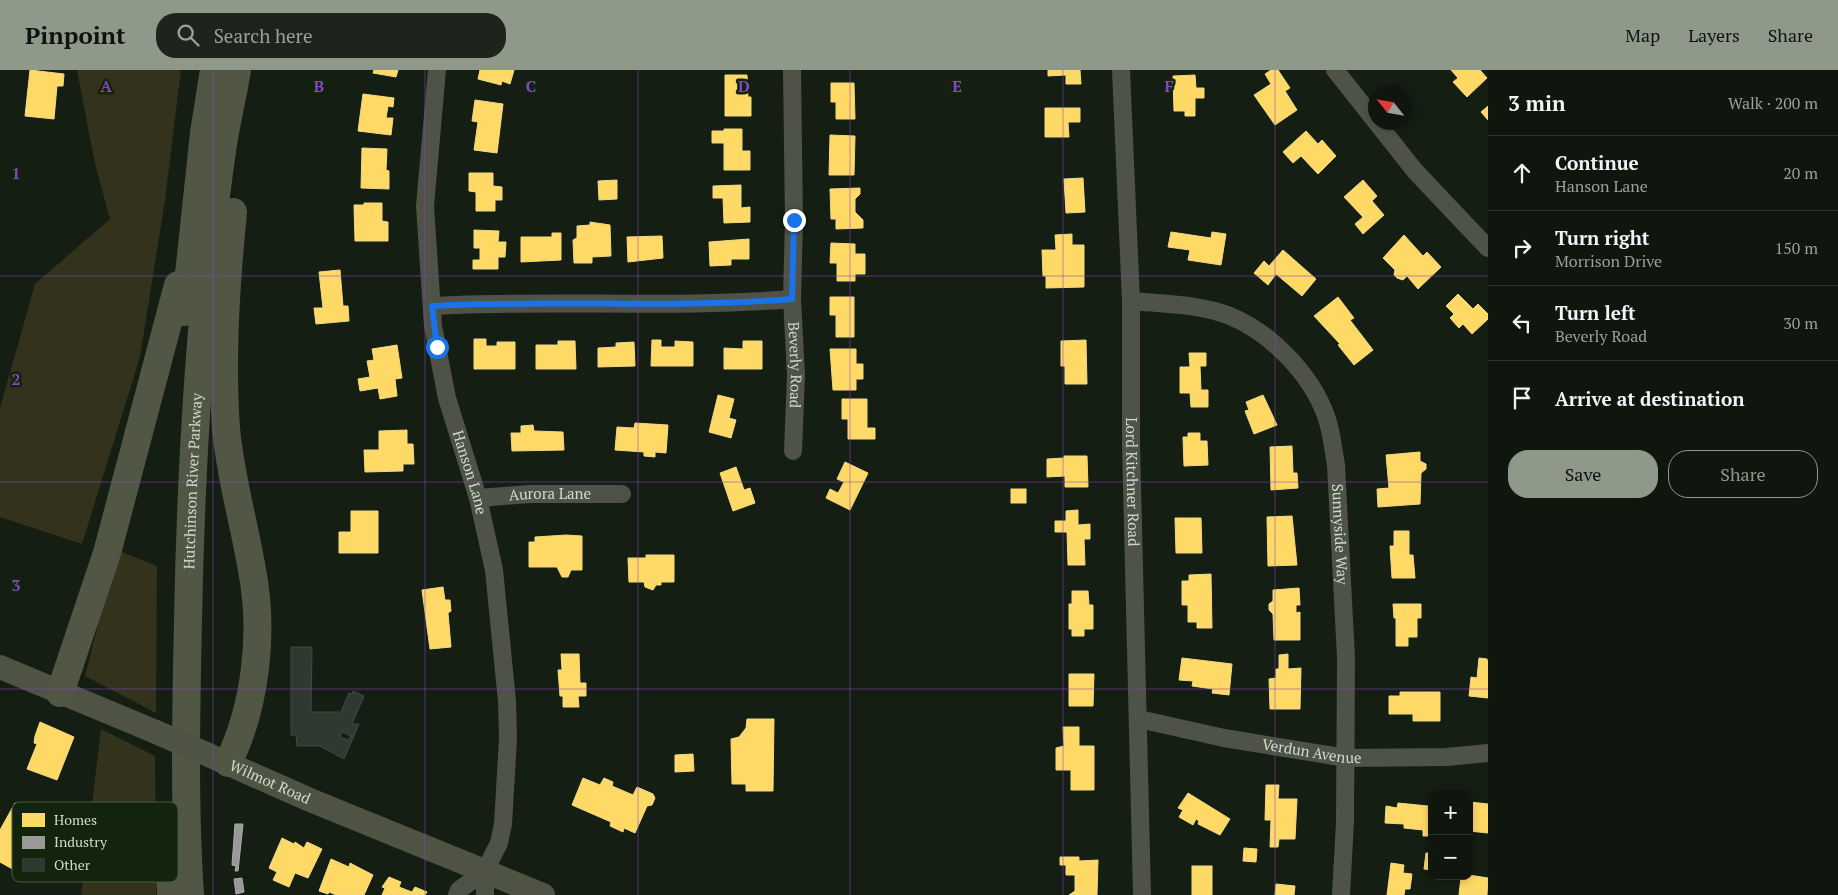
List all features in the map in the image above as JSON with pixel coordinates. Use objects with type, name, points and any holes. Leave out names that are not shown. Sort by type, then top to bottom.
[{"type":"highway","name":"Hutchinson River Parkway","points":[[169,802],[168,718],[172,508],[178,391],[193,223],[214,70]]},
{"type":"highway","name":"Hutchinson River Parkway","points":[[190,895],[187,846],[186,724],[193,454],[206,282],[224,141],[237,70]]},
{"type":"highway","points":[[228,763],[238,742],[249,696],[257,630],[253,576],[230,462],[224,398],[225,304],[235,192],[232,102]]},
{"type":"highway","points":[[60,692],[107,553],[150,397],[193,223]]},
{"type":"highway","name":"Hutchinson River Parkway","points":[[170,882],[170,895]]},
{"type":"street","name":"Hanson Lane","points":[[437,70],[425,206],[432,306],[437,347],[447,398],[478,498],[498,598],[508,739],[503,824],[499,843],[485,871]]},
{"type":"street","name":"Beverly Road","points":[[792,70],[794,220],[792,299],[796,375],[793,451]]},
{"type":"street","name":"Lord Kitchner Road","points":[[1121,70],[1131,301],[1132,445],[1142,895]]},
{"type":"street","points":[[1335,70],[1415,171],[1488,248]]},
{"type":"street","points":[[432,306],[548,302],[747,303],[792,299]]},
{"type":"street","name":"Sunnyside Way","points":[[1131,301],[1204,309],[1230,317],[1252,328],[1275,345],[1293,363],[1311,387],[1326,415],[1331,435],[1336,475],[1346,658],[1346,758],[1341,895]]},
{"type":"street","name":"Aurora Lane","points":[[478,498],[529,494],[622,494]]},
{"type":"street","name":"Wilmot Road","points":[[0,667],[156,732],[310,800],[543,895]]},
{"type":"street","name":"Verdun Avenue","points":[[1139,719],[1224,738],[1346,758],[1447,757],[1488,753]]},
{"type":"street","points":[[457,895],[459,890],[485,871]]},
{"type":"street","points":[[485,871],[485,895]]},
{"type":"shaded area","points":[[77,70],[181,70],[165,200],[140,357],[82,544],[0,517],[0,408],[35,284],[110,219],[95,164]]},
{"type":"shaded area","points":[[117,550],[157,566],[156,713],[85,676]]},
{"type":"shaded area","points":[[101,729],[155,756],[155,802],[92,802]]},
{"type":"shaded area","points":[[83,882],[156,882],[156,895],[81,895]]},
{"type":"building: Homes","points":[[30,70],[64,74],[63,86],[57,86],[54,119],[25,116]]},
{"type":"building: Homes","points":[[374,70],[398,70],[396,77],[373,73]]},
{"type":"building: Homes","points":[[480,70],[514,70],[510,84],[502,81],[501,85],[478,79]]},
{"type":"building: Homes","points":[[1048,70],[1080,70],[1081,84],[1066,84],[1066,75],[1048,76]]},
{"type":"building: Homes","points":[[1271,70],[1278,70],[1290,88],[1285,91],[1297,110],[1275,125],[1254,95],[1271,84],[1265,74]]},
{"type":"building: Homes","points":[[1451,70],[1480,70],[1487,78],[1467,97],[1453,82],[1458,78]]},
{"type":"building: Homes","points":[[725,75],[747,75],[748,97],[751,97],[751,116],[725,116]]},
{"type":"building: Homes","points":[[1195,75],[1196,88],[1204,88],[1204,98],[1195,98],[1195,116],[1185,116],[1185,111],[1174,111],[1173,76]]},
{"type":"building: Homes","points":[[831,83],[854,83],[855,119],[836,119],[836,102],[831,102]]},
{"type":"building: Homes","points":[[363,94],[394,98],[393,107],[388,106],[386,118],[393,118],[391,135],[358,131]]},
{"type":"building: Homes","points":[[475,100],[503,104],[497,153],[474,150],[478,122],[472,121]]},
{"type":"building: Homes","points":[[1488,106],[1488,120],[1481,112]]},
{"type":"building: Homes","points":[[1045,108],[1080,108],[1080,122],[1068,122],[1069,137],[1045,137]]},
{"type":"building: Homes","points":[[724,129],[742,129],[742,151],[750,151],[750,170],[724,170],[724,143],[712,143],[712,131],[724,131]]},
{"type":"building: Homes","points":[[1306,131],[1318,144],[1322,140],[1336,156],[1318,174],[1301,156],[1293,163],[1283,152]]},
{"type":"building: Homes","points":[[830,135],[855,136],[854,175],[829,175]]},
{"type":"building: Homes","points":[[362,148],[387,149],[386,170],[389,171],[389,189],[361,188]]},
{"type":"building: Homes","points":[[469,173],[493,173],[493,186],[502,187],[502,200],[495,200],[495,211],[476,211],[476,192],[469,191]]},
{"type":"building: Homes","points":[[1083,178],[1085,212],[1066,213],[1064,179]]},
{"type":"building: Homes","points":[[617,180],[617,199],[599,200],[598,181]]},
{"type":"building: Homes","points":[[1363,180],[1377,196],[1372,201],[1384,215],[1363,234],[1355,224],[1363,217],[1344,197]]},
{"type":"building: Homes","points":[[741,185],[741,208],[750,207],[750,222],[724,223],[723,198],[713,198],[713,186]]},
{"type":"building: Homes","points":[[860,188],[860,194],[855,199],[855,212],[863,220],[863,228],[836,229],[836,219],[831,219],[830,189]]},
{"type":"building: Homes","points":[[364,203],[382,203],[382,221],[388,222],[388,241],[355,241],[354,205],[364,205]]},
{"type":"building: Homes","points":[[590,222],[610,225],[611,256],[592,257],[592,263],[574,263],[573,240],[577,238],[577,226],[590,225]]},
{"type":"building: Homes","points":[[474,230],[499,231],[498,242],[506,242],[505,257],[498,257],[498,269],[473,269],[473,260],[480,260],[480,248],[474,248]]},
{"type":"building: Homes","points":[[1171,232],[1211,238],[1212,232],[1226,234],[1221,265],[1188,260],[1190,250],[1168,247]]},
{"type":"building: Homes","points":[[552,233],[561,233],[561,260],[521,262],[521,237],[552,237]]},
{"type":"building: Homes","points":[[1072,234],[1072,245],[1084,245],[1084,287],[1046,288],[1046,276],[1043,276],[1042,250],[1056,250],[1055,235]]},
{"type":"building: Homes","points":[[1404,235],[1423,256],[1427,252],[1441,267],[1418,289],[1407,276],[1403,280],[1397,278],[1394,275],[1395,270],[1383,258]]},
{"type":"building: Homes","points":[[662,236],[663,258],[628,262],[627,237]]},
{"type":"building: Homes","points":[[749,239],[749,259],[731,259],[731,265],[710,266],[709,242]]},
{"type":"building: Homes","points":[[831,243],[855,244],[855,254],[865,254],[865,274],[855,274],[855,281],[837,281],[837,263],[830,263]]},
{"type":"building: Homes","points":[[1283,250],[1316,279],[1302,296],[1276,274],[1268,285],[1254,273],[1264,261],[1269,266]]},
{"type":"building: Homes","points":[[340,270],[343,306],[348,306],[349,321],[316,324],[314,308],[323,308],[319,272]]},
{"type":"building: Homes","points":[[1458,294],[1473,309],[1478,304],[1488,314],[1488,319],[1472,334],[1463,324],[1459,328],[1450,318],[1454,314],[1446,306]]},
{"type":"building: Homes","points":[[830,297],[854,297],[854,337],[836,337],[836,315],[830,315]]},
{"type":"building: Homes","points":[[1338,297],[1354,318],[1350,320],[1373,350],[1354,365],[1338,345],[1340,344],[1314,316]]},
{"type":"building: Homes","points":[[474,339],[486,339],[486,346],[497,346],[497,342],[515,342],[515,369],[474,369]]},
{"type":"building: Homes","points":[[652,340],[661,340],[661,347],[675,347],[675,341],[693,342],[693,366],[651,366]]},
{"type":"building: Homes","points":[[1086,340],[1087,384],[1065,384],[1065,366],[1061,366],[1061,341]]},
{"type":"building: Homes","points":[[558,341],[575,341],[576,369],[536,369],[536,345],[558,345]]},
{"type":"building: Homes","points":[[743,341],[762,341],[762,369],[724,369],[724,348],[743,349]]},
{"type":"building: Homes","points":[[634,342],[635,366],[598,367],[598,348],[616,347],[616,343]]},
{"type":"building: Homes","points":[[397,345],[402,378],[395,379],[397,396],[380,399],[378,388],[360,391],[358,379],[370,377],[367,361],[374,360],[372,349]]},
{"type":"building: Homes","points":[[830,349],[856,349],[856,364],[863,364],[863,379],[856,379],[856,390],[833,390]]},
{"type":"building: Homes","points":[[1189,353],[1206,353],[1206,366],[1200,366],[1201,390],[1208,390],[1208,407],[1191,407],[1190,393],[1180,393],[1180,367],[1190,367]]},
{"type":"building: Homes","points":[[718,395],[734,399],[729,418],[736,420],[731,438],[709,432]]},
{"type":"building: Homes","points":[[1263,395],[1277,425],[1254,434],[1245,411],[1249,410],[1246,402]]},
{"type":"building: Homes","points":[[842,399],[867,399],[867,428],[875,428],[875,439],[848,439],[848,419],[842,419]]},
{"type":"building: Homes","points":[[635,423],[668,425],[666,453],[655,452],[655,457],[644,456],[644,452],[615,450],[617,427],[634,428]]},
{"type":"building: Homes","points":[[533,425],[534,431],[563,432],[564,450],[512,451],[511,433],[521,433],[521,426]]},
{"type":"building: Homes","points":[[407,430],[407,444],[413,444],[414,464],[403,464],[403,471],[365,472],[364,450],[379,450],[379,431]]},
{"type":"building: Homes","points":[[1188,433],[1200,433],[1200,441],[1207,441],[1208,465],[1184,466],[1183,437],[1188,437]]},
{"type":"building: Homes","points":[[1292,446],[1293,473],[1297,473],[1298,488],[1271,490],[1270,447]]},
{"type":"building: Homes","points":[[1420,452],[1420,461],[1426,464],[1426,469],[1421,473],[1420,504],[1378,507],[1377,489],[1389,488],[1386,455]]},
{"type":"building: Homes","points":[[1064,456],[1087,456],[1088,487],[1065,487],[1065,476],[1047,477],[1047,459],[1064,458]]},
{"type":"building: Homes","points":[[845,462],[868,473],[850,510],[826,498],[830,489],[838,493],[844,482],[837,479]]},
{"type":"building: Homes","points":[[736,467],[744,490],[750,488],[755,503],[733,511],[720,473]]},
{"type":"building: Homes","points":[[1011,489],[1026,489],[1026,503],[1011,503]]},
{"type":"building: Homes","points":[[1078,510],[1078,525],[1090,524],[1090,539],[1084,539],[1085,565],[1068,565],[1067,532],[1055,532],[1055,521],[1066,521],[1066,511]]},
{"type":"building: Homes","points":[[351,511],[378,511],[378,553],[339,553],[339,532],[351,532]]},
{"type":"building: Homes","points":[[1292,516],[1297,565],[1268,566],[1267,517]]},
{"type":"building: Homes","points":[[1175,518],[1201,518],[1202,553],[1176,553]]},
{"type":"building: Homes","points":[[1394,531],[1409,531],[1409,555],[1413,555],[1415,578],[1392,578],[1390,546],[1394,546]]},
{"type":"building: Homes","points":[[582,536],[582,570],[571,570],[568,577],[562,577],[557,567],[529,567],[529,542],[535,542],[535,537]]},
{"type":"building: Homes","points":[[646,555],[674,555],[674,582],[661,582],[661,585],[656,585],[653,590],[645,587],[644,582],[629,582],[628,558],[646,558]]},
{"type":"building: Homes","points":[[1211,574],[1212,628],[1197,628],[1197,622],[1188,622],[1188,605],[1182,605],[1182,581],[1189,581],[1189,575]]},
{"type":"building: Homes","points":[[443,587],[445,600],[450,600],[451,611],[448,613],[451,647],[430,649],[422,590]]},
{"type":"building: Homes","points":[[1299,588],[1300,605],[1296,605],[1296,613],[1300,612],[1300,640],[1274,640],[1273,614],[1269,610],[1269,604],[1273,601],[1273,590]]},
{"type":"building: Homes","points":[[1072,591],[1088,591],[1089,605],[1093,605],[1093,629],[1084,629],[1084,636],[1072,636],[1072,629],[1069,629],[1069,604],[1072,604]]},
{"type":"building: Homes","points":[[1393,604],[1421,604],[1421,618],[1417,618],[1417,637],[1408,637],[1408,646],[1396,646],[1396,618],[1394,618]]},
{"type":"building: Homes","points":[[561,654],[579,654],[580,683],[586,683],[586,696],[578,696],[579,707],[563,707],[558,670],[562,670]]},
{"type":"building: Homes","points":[[1288,654],[1288,669],[1301,668],[1300,709],[1270,709],[1269,679],[1276,678],[1276,669],[1279,669],[1279,655]]},
{"type":"building: Homes","points":[[1182,658],[1232,664],[1229,695],[1212,693],[1213,689],[1192,686],[1193,681],[1179,680]]},
{"type":"building: Homes","points":[[1479,658],[1487,659],[1488,663],[1488,698],[1469,696],[1471,677],[1477,678]]},
{"type":"building: Homes","points":[[1069,674],[1094,674],[1093,706],[1069,706]]},
{"type":"building: Homes","points":[[1400,692],[1440,692],[1440,721],[1413,721],[1413,714],[1389,714],[1389,696],[1400,696]]},
{"type":"building: Homes","points":[[747,719],[774,719],[773,791],[746,791],[746,784],[732,784],[731,739],[739,737],[746,728]]},
{"type":"building: Homes","points":[[40,722],[74,737],[57,780],[27,769],[37,744],[34,743]]},
{"type":"building: Homes","points":[[1063,727],[1079,727],[1079,746],[1094,746],[1094,790],[1071,790],[1071,770],[1056,770],[1056,748],[1064,746]]},
{"type":"building: Homes","points":[[693,754],[694,771],[675,772],[675,755]]},
{"type":"building: Homes","points":[[583,778],[600,785],[604,778],[613,782],[612,786],[633,795],[637,787],[653,794],[655,798],[652,805],[647,806],[635,833],[624,828],[623,832],[610,826],[611,822],[572,805]]},
{"type":"building: Homes","points":[[1266,785],[1279,785],[1278,799],[1297,799],[1295,839],[1279,839],[1278,847],[1270,847],[1271,820],[1265,820]]},
{"type":"building: Homes","points":[[1188,793],[1230,819],[1220,835],[1198,824],[1199,821],[1196,819],[1193,825],[1179,817],[1183,810],[1178,808]]},
{"type":"building: Homes","points":[[1473,802],[1488,804],[1488,833],[1473,831]]},
{"type":"building: Homes","points":[[1398,803],[1428,806],[1428,836],[1423,836],[1423,830],[1404,828],[1404,824],[1385,823],[1386,806],[1397,808]]},
{"type":"building: Homes","points":[[12,808],[12,869],[0,862],[0,830]]},
{"type":"building: Homes","points":[[282,838],[294,844],[295,842],[304,848],[307,842],[322,849],[308,878],[295,873],[289,887],[273,880],[277,872],[269,868]]},
{"type":"building: Homes","points":[[1244,848],[1257,849],[1256,862],[1243,861]]},
{"type":"building: Homes","points":[[1426,853],[1428,853],[1428,870],[1424,869]]},
{"type":"building: Homes","points":[[1060,857],[1079,857],[1079,861],[1098,860],[1097,895],[1069,895],[1075,891],[1075,875],[1066,875],[1066,865],[1060,865]]},
{"type":"building: Homes","points":[[331,859],[349,867],[350,863],[373,875],[364,895],[336,895],[319,891]]},
{"type":"building: Homes","points":[[1391,863],[1404,865],[1403,873],[1412,874],[1410,889],[1405,889],[1404,895],[1387,895]]},
{"type":"building: Homes","points":[[1192,866],[1212,866],[1212,895],[1192,895]]},
{"type":"building: Homes","points":[[1473,876],[1488,878],[1487,895],[1459,895],[1461,880],[1473,880]]},
{"type":"building: Homes","points":[[389,877],[401,882],[399,887],[412,892],[415,887],[427,892],[425,895],[382,895],[385,888],[382,887]]},
{"type":"building: Homes","points":[[1276,884],[1295,886],[1294,895],[1275,895]]},
{"type":"building: Industry","points":[[235,824],[243,824],[238,871],[235,871],[236,866],[232,865]]},
{"type":"building: Industry","points":[[242,878],[244,892],[236,894],[234,879]]},
{"type":"building: Other","points":[[291,647],[312,647],[311,712],[341,712],[349,693],[352,694],[353,691],[364,696],[352,724],[359,724],[344,759],[320,746],[297,746],[296,735],[291,735]],"holes":[[[342,732],[351,736],[348,740],[340,737]]]},
{"type":"route","points":[[437,347],[432,306],[548,302],[747,303],[792,299],[794,220]]}]
